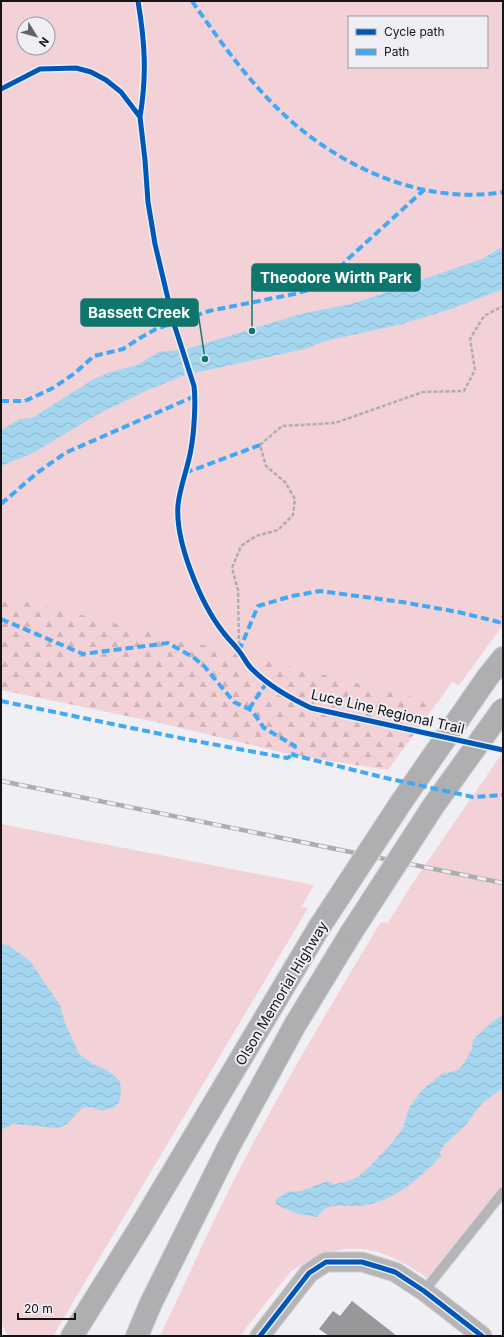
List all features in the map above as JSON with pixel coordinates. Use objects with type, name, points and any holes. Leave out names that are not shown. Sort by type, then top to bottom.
[{"type":"main road","name":"Olson Memorial Highway","points":[[72,1336],[139,1229],[320,926],[402,801],[503,658]]},
{"type":"main road","name":"Olson Memorial Highway","points":[[137,1336],[151,1303],[228,1148],[295,1025],[351,932],[434,805],[503,709]]},
{"type":"street","points":[[260,1336],[309,1273],[326,1262],[362,1262],[395,1272],[424,1291],[482,1336]]},
{"type":"lane","points":[[424,1291],[503,1192]]},
{"type":"path","points":[[239,651],[238,590],[232,568],[241,546],[256,536],[278,530],[293,515],[295,499],[286,482],[266,466],[260,445],[282,426],[335,424],[423,392],[464,391],[475,370],[470,339],[484,316],[503,306]]},
{"type":"path","points":[[234,646],[243,657]]},
{"type":"green space","points":[[1,1],[503,1],[503,625],[459,685],[452,682],[437,703],[1,595]]},
{"type":"green space","points":[[503,463],[292,596],[456,684],[452,682],[388,770],[293,755],[156,722],[1,690],[1,466]]},
{"type":"green space","points":[[503,752],[503,1183],[427,1278],[409,1266],[376,1252],[360,1249],[344,1249],[327,1253],[309,1260],[291,1271],[240,1336],[160,1336],[234,1180],[269,1114],[324,1017],[381,922],[388,923],[412,884]]},
{"type":"green space","points":[[1,824],[314,885],[301,907],[308,908],[53,1336],[8,1336],[1,1323]]},
{"type":"water","points":[[503,246],[503,289],[451,309],[402,324],[325,341],[305,349],[185,375],[148,390],[96,415],[33,453],[1,466],[1,430],[20,419],[32,418],[92,380],[110,372],[137,365],[159,352],[187,349],[300,314],[355,303],[482,259]]},
{"type":"water","points":[[1,944],[8,945],[30,961],[60,1005],[65,1023],[79,1054],[93,1064],[107,1070],[120,1082],[121,1091],[119,1103],[114,1107],[102,1111],[91,1107],[82,1108],[67,1124],[58,1128],[13,1124],[1,1130]]},
{"type":"water","points":[[503,1014],[503,1086],[500,1090],[482,1103],[465,1126],[445,1144],[440,1152],[441,1156],[411,1184],[394,1195],[375,1203],[362,1206],[329,1207],[317,1217],[298,1214],[277,1205],[275,1200],[287,1192],[301,1191],[328,1181],[334,1184],[346,1182],[358,1177],[390,1145],[403,1128],[409,1108],[422,1090],[443,1073],[456,1071],[462,1066],[472,1049],[473,1040],[485,1028]]},
{"type":"pier","points":[[186,347],[194,375],[186,377],[178,348]]},
{"type":"building","points":[[352,1301],[397,1336],[329,1336],[319,1329],[333,1311],[340,1316]]},
{"type":"railway","points":[[1,781],[503,883]]},
{"type":"marked path","points":[[192,1],[231,55],[263,94],[298,127],[323,146],[380,176],[410,186],[441,193],[472,195],[503,192]]},
{"type":"marked path","points":[[1,401],[25,401],[53,388],[75,373],[94,356],[123,349],[156,329],[209,311],[294,294],[316,288],[330,278],[349,258],[425,189]]},
{"type":"marked path","points":[[1,504],[37,473],[65,453],[195,396]]},
{"type":"marked path","points":[[185,473],[260,445]]},
{"type":"marked path","points":[[239,651],[258,606],[292,596],[320,591],[402,602],[458,612],[499,622],[503,617]]},
{"type":"marked path","points":[[1,619],[83,654],[168,643],[193,657],[204,666],[234,702],[253,712],[264,728],[295,746],[293,755],[386,778],[473,797],[503,795]]},
{"type":"marked path","points":[[249,709],[267,682]]},
{"type":"marked path","points":[[1,701],[185,739],[287,758],[293,755]]},
{"type":"cycle path","points":[[138,1],[144,59],[144,87],[140,117]]},
{"type":"cycle path","name":"Luce Line Regional Trail","points":[[1,89],[40,69],[76,68],[91,72],[106,80],[121,92],[140,117],[148,202],[155,244],[174,324],[195,393],[192,442],[180,491],[178,520],[185,554],[191,572],[206,606],[225,635],[237,648],[249,666],[266,682],[280,692],[311,708],[503,750]]},
{"type":"cycle path","points":[[260,1336],[309,1273],[326,1262],[362,1262],[395,1272],[424,1291],[482,1336]]},
{"type":"place","name":"Theodore Wirth Park","points":[[252,331]]},
{"type":"place","name":"Bassett Creek","points":[[205,359]]}]
